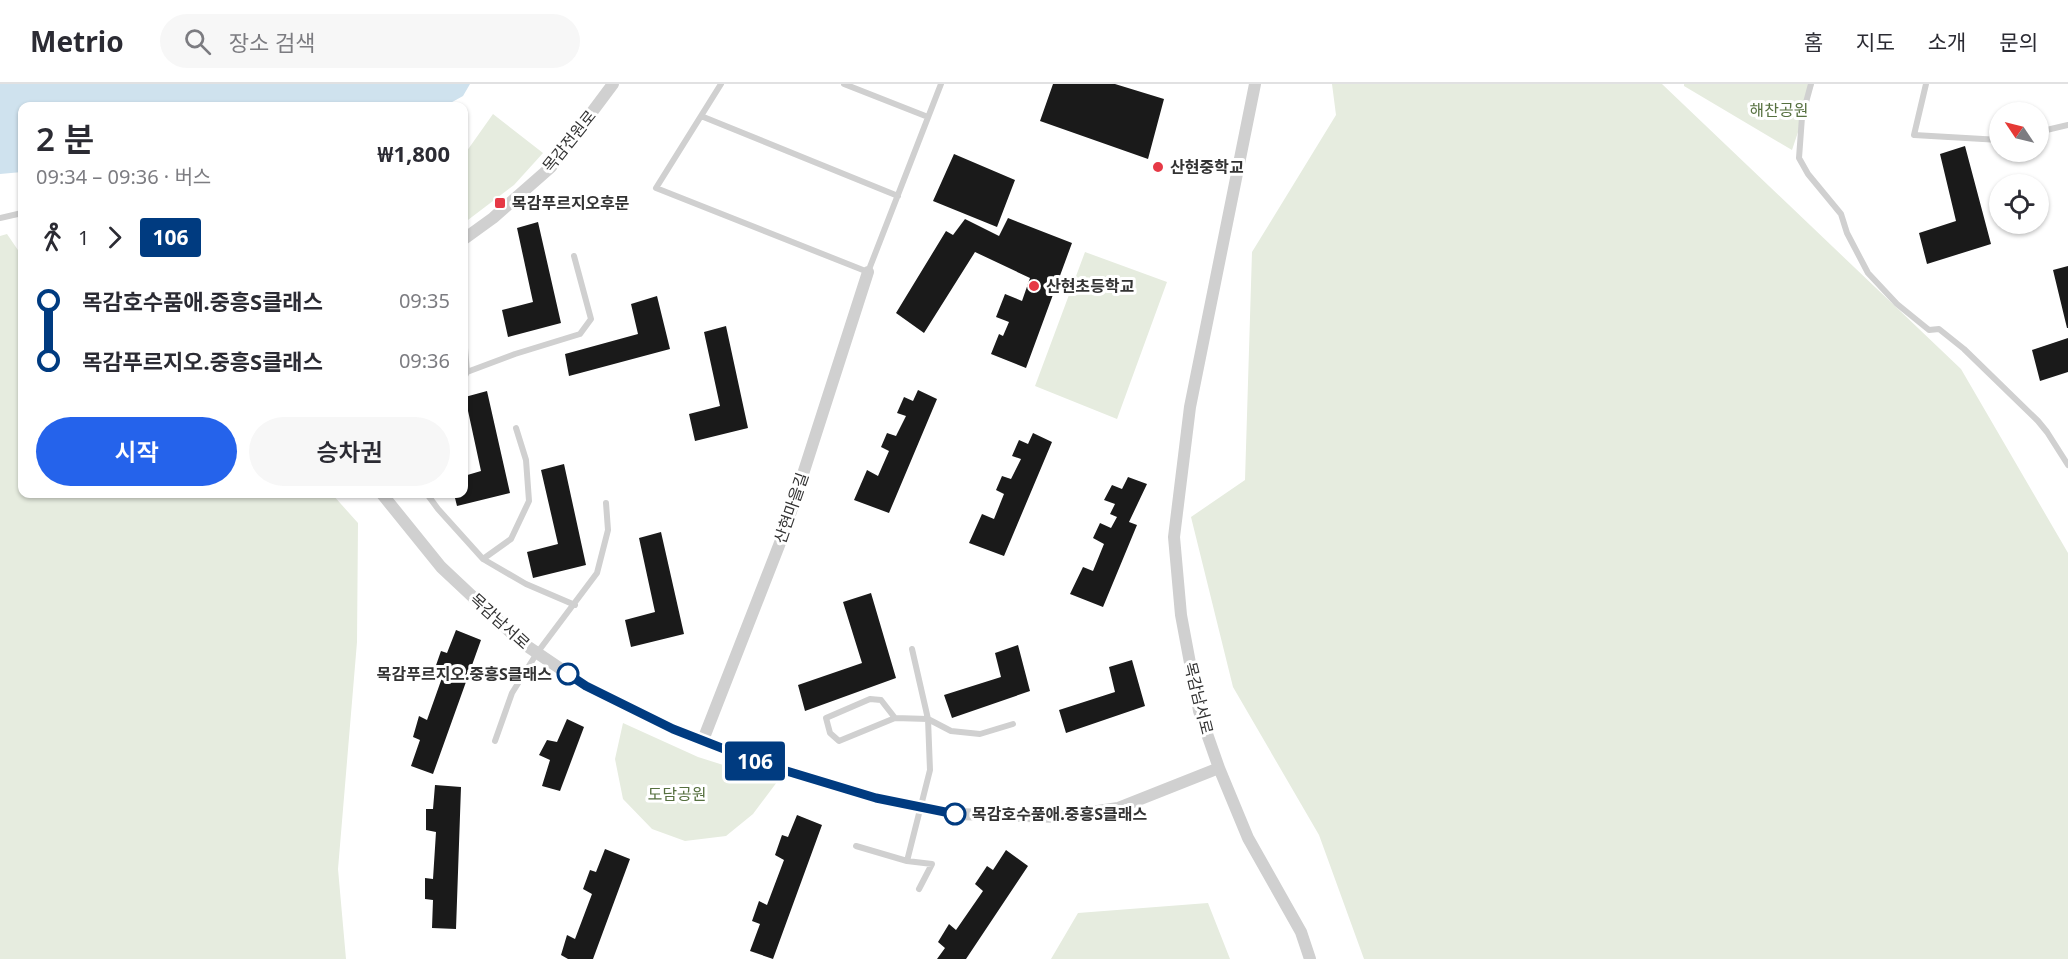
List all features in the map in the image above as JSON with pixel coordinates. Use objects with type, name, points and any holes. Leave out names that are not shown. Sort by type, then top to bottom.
[{"type":"street","name":"목감전원로","points":[[468,236],[551,167],[613,84]]},
{"type":"street","name":"목감남서로","points":[[385,498],[441,567],[521,642],[586,686],[673,729],[760,763],[876,798],[956,814],[1058,817],[1118,808],[1219,768],[1198,711],[1181,615],[1174,537],[1190,407],[1256,84]]},
{"type":"street","name":"산현마을길","points":[[703,740],[784,530],[868,272]]},
{"type":"street","points":[[1219,768],[1248,838],[1301,932],[1310,959]]},
{"type":"lane","points":[[721,84],[656,188],[868,272]]},
{"type":"lane","points":[[844,84],[928,117]]},
{"type":"lane","name":"산현마을길","points":[[868,272],[941,84]]},
{"type":"lane","points":[[1812,84],[1802,117],[1799,158],[1808,174],[1841,214],[1847,232],[1868,273],[1898,304],[1929,330],[1939,329],[1964,349],[2047,432],[2068,465]]},
{"type":"lane","points":[[1926,84],[1914,135],[1989,139]]},
{"type":"lane","points":[[701,116],[898,195]]},
{"type":"lane","points":[[2049,129],[2068,125]]},
{"type":"lane","points":[[0,218],[18,214]]},
{"type":"lane","points":[[468,374],[514,354],[580,334],[591,319],[574,256]]},
{"type":"lane","points":[[483,559],[511,539],[529,501],[526,460],[516,428]]},
{"type":"lane","points":[[430,498],[483,559],[526,584],[575,605]]},
{"type":"lane","points":[[495,741],[512,693],[537,653],[597,573],[608,530],[606,503]]},
{"type":"lane","points":[[907,861],[930,771],[928,719],[912,649]]},
{"type":"lane","points":[[895,718],[880,700],[870,699],[826,717],[830,733],[839,741],[895,718],[928,719],[951,730],[980,734],[1013,724]]},
{"type":"lane","points":[[856,846],[907,861],[932,864],[919,889]]},
{"type":"green space","points":[[1332,84],[1662,84],[1961,369],[2068,553],[2068,959],[1364,959],[1319,835],[1233,687],[1191,517],[1245,480],[1252,252],[1336,115]]},
{"type":"green space","name":"해찬공원","points":[[1684,84],[1814,84],[1792,150]]},
{"type":"green space","points":[[493,114],[543,153],[514,185],[468,220],[468,149]]},
{"type":"green space","points":[[7,234],[18,250],[18,498],[336,498],[358,523],[357,642],[338,869],[346,959],[0,959],[0,236]]},
{"type":"green space","points":[[1085,252],[1167,282],[1117,419],[1035,386]]},
{"type":"green space","name":"도담공원","points":[[623,723],[698,757],[777,782],[753,814],[726,836],[685,841],[652,829],[623,799],[615,759]]},
{"type":"green space","points":[[1208,903],[1230,959],[1051,959],[1078,913]]},
{"type":"water","points":[[0,84],[470,84],[463,96],[452,102],[18,102],[18,172],[0,174]]},
{"type":"building","points":[[1053,84],[1115,84],[1164,99],[1148,159],[1040,121]]},
{"type":"building","points":[[1965,146],[1991,244],[1927,264],[1919,233],[1956,221],[1940,154]]},
{"type":"building","points":[[954,154],[1015,180],[997,227],[933,201]]},
{"type":"building","points":[[1008,218],[1072,243],[1026,368],[991,354],[999,334],[1003,336],[1009,322],[996,317],[1005,294],[1022,301],[1030,278],[975,252],[924,333],[896,313],[946,231],[953,235],[965,219],[999,236]]},
{"type":"building","points":[[538,222],[561,323],[508,337],[502,310],[533,302],[517,228]]},
{"type":"building","points":[[2068,266],[2068,328],[2067,328],[2053,270]]},
{"type":"building","points":[[657,296],[670,349],[569,376],[565,354],[638,334],[631,304]]},
{"type":"building","points":[[726,326],[748,428],[695,441],[689,414],[720,406],[704,332]]},
{"type":"building","points":[[2068,338],[2068,372],[2040,381],[2032,350]]},
{"type":"building","points":[[918,390],[937,399],[889,513],[854,500],[867,470],[878,476],[889,451],[881,447],[887,433],[896,436],[906,416],[897,413],[904,397],[913,401]]},
{"type":"building","points":[[487,391],[510,493],[457,506],[455,498],[468,498],[468,475],[481,471],[468,411],[468,396]]},
{"type":"building","points":[[1033,433],[1052,442],[1004,556],[969,543],[982,514],[994,519],[1004,494],[996,490],[1002,476],[1011,479],[1021,459],[1012,456],[1019,440],[1028,444]]},
{"type":"building","points":[[564,464],[586,565],[533,578],[527,552],[558,544],[541,470]]},
{"type":"building","points":[[1128,477],[1147,484],[1129,522],[1137,525],[1103,607],[1070,594],[1083,567],[1093,571],[1104,544],[1093,538],[1100,523],[1111,528],[1117,517],[1110,514],[1115,504],[1104,500],[1112,485],[1122,489]]},
{"type":"building","points":[[661,532],[684,634],[631,647],[625,620],[655,612],[639,538]]},
{"type":"building","points":[[871,593],[896,678],[805,711],[798,685],[862,663],[843,602]]},
{"type":"building","points":[[456,630],[481,640],[433,774],[411,766],[420,740],[413,737],[419,716],[427,720],[443,675],[434,671],[441,651],[447,653]]},
{"type":"building","points":[[1018,645],[1030,691],[952,718],[944,695],[1001,677],[995,653]]},
{"type":"building","points":[[1132,660],[1145,706],[1066,733],[1059,710],[1115,692],[1109,667]]},
{"type":"building","points":[[567,719],[584,727],[560,791],[542,786],[550,760],[539,755],[547,740],[557,742]]},
{"type":"building","points":[[435,785],[461,787],[456,929],[432,928],[433,900],[425,899],[425,878],[433,879],[436,832],[426,830],[426,809],[433,809]]},
{"type":"building","points":[[797,815],[822,825],[773,959],[750,951],[760,924],[752,921],[759,901],[767,905],[784,860],[775,855],[782,835],[788,837]]},
{"type":"building","points":[[605,849],[630,859],[593,959],[568,959],[561,955],[567,935],[575,939],[592,894],[583,889],[590,870],[596,872]]},
{"type":"building","points":[[1006,850],[1028,866],[966,959],[937,959],[945,948],[938,942],[949,924],[956,930],[983,891],[975,884],[987,866],[993,870]]},
{"type":"bus line","name":"106","points":[[568,674],[586,686],[673,729],[760,763],[876,798],[955,814]]},
{"type":"place","name":"산현중학교","points":[[1158,167]]},
{"type":"place","name":"목감푸르지오후문","points":[[500,203]]},
{"type":"place","name":"산현초등학교","points":[[1034,286]]},
{"type":"place","name":"목감푸르지오.중흥S클래스","points":[[568,674]]},
{"type":"place","name":"목감호수품애.중흥S클래스","points":[[955,814]]}]
